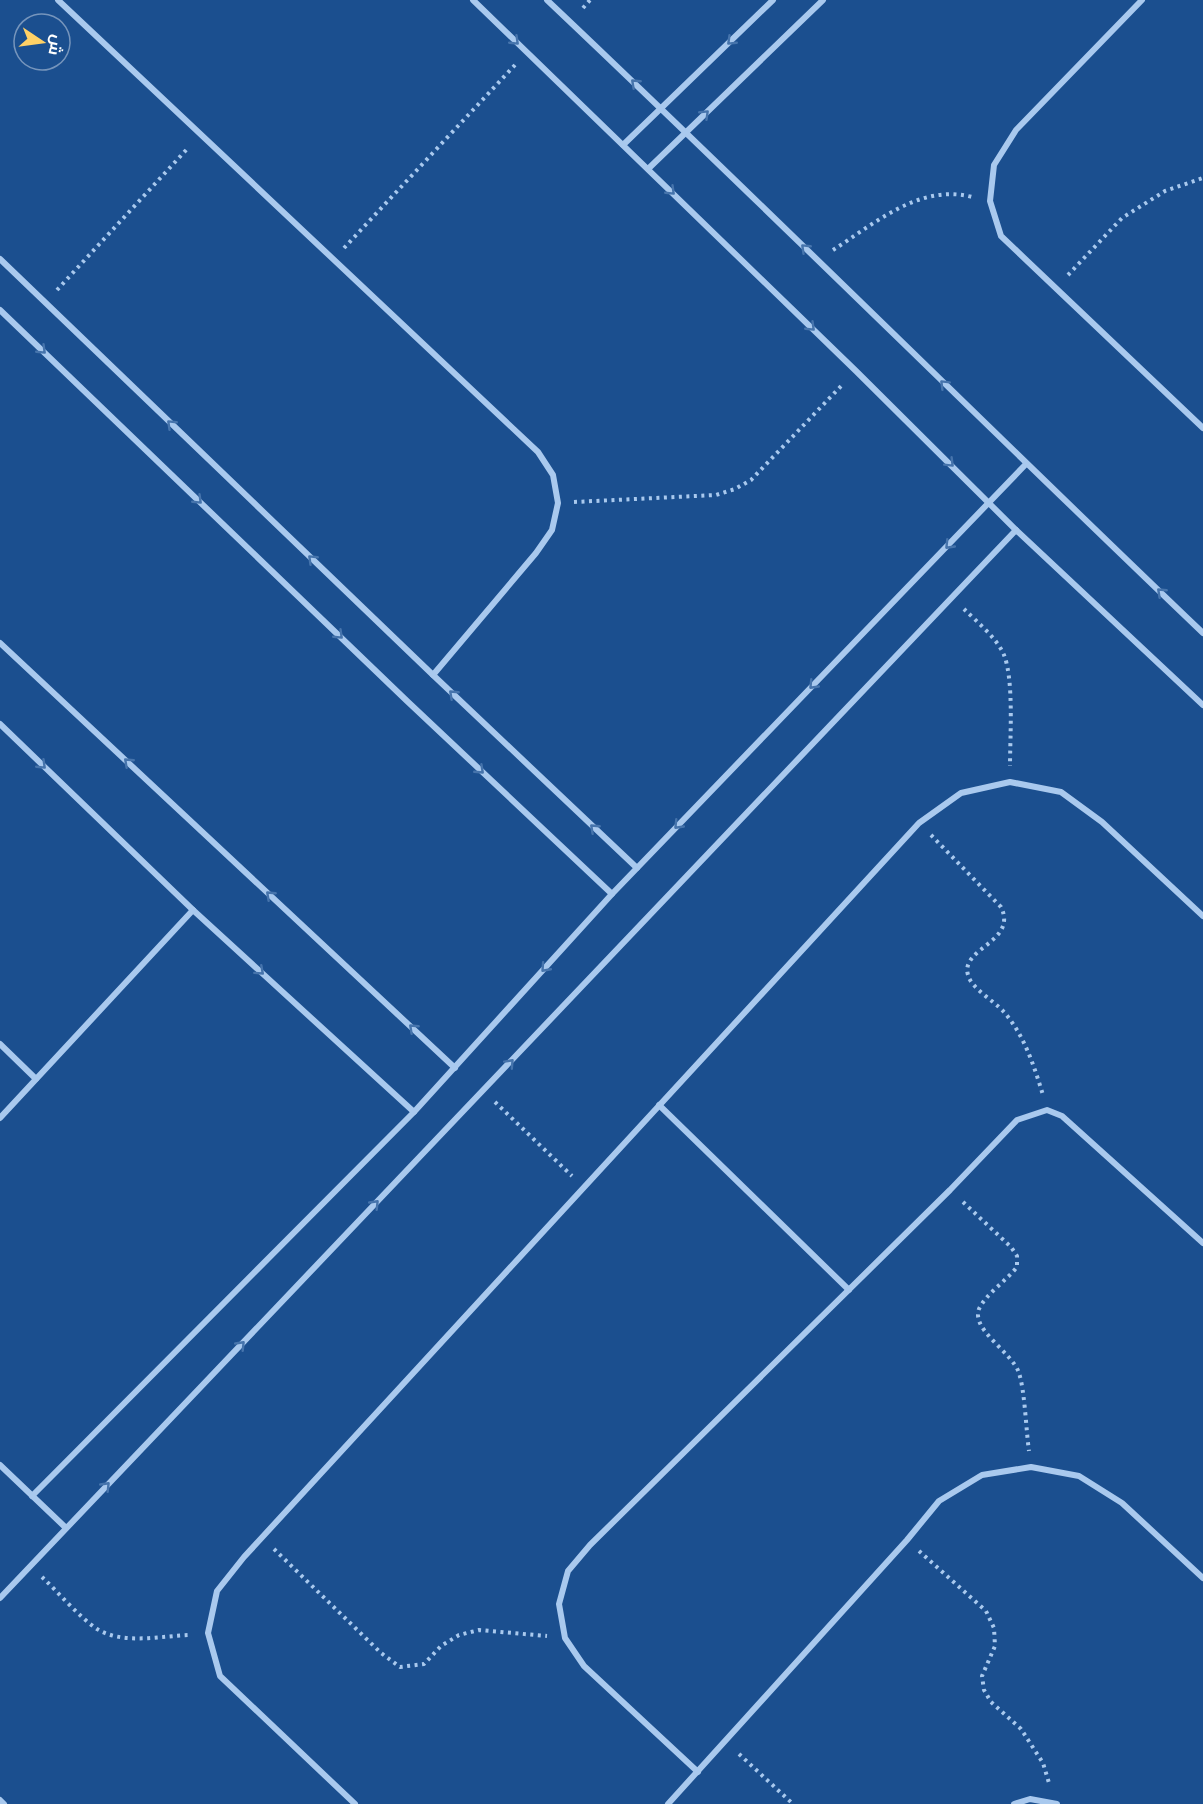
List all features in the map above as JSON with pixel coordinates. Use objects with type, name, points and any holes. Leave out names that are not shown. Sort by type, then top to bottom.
[{"type":"street","points":[[58,0],[538,452],[553,475],[558,503],[552,530],[536,553],[433,675]]},
{"type":"street","points":[[473,0],[856,371],[1016,530],[1203,705]]},
{"type":"street","points":[[547,0],[1203,633]]},
{"type":"street","points":[[623,145],[773,0]]},
{"type":"street","points":[[648,169],[823,0]]},
{"type":"street","points":[[1142,0],[1016,130],[994,165],[990,201],[1001,236],[1203,428]]},
{"type":"street","points":[[0,260],[637,868]]},
{"type":"street","points":[[0,310],[406,701],[612,894]]},
{"type":"street","points":[[32,1496],[414,1112],[612,894],[1026,464]]},
{"type":"street","points":[[0,1598],[1016,530]]},
{"type":"street","points":[[0,643],[455,1068]]},
{"type":"street","points":[[0,724],[193,910],[414,1112]]},
{"type":"street","points":[[355,1804],[220,1676],[208,1634],[217,1591],[262,1538],[919,823],[961,793],[1010,782],[1060,792],[1102,822],[1203,916]]},
{"type":"street","points":[[0,1118],[193,910]]},
{"type":"street","points":[[0,1044],[36,1079]]},
{"type":"street","points":[[659,1105],[849,1290]]},
{"type":"street","points":[[698,1772],[584,1666],[565,1638],[559,1604],[568,1571],[590,1545],[950,1190],[1017,1120],[1047,1110],[1062,1116],[1203,1243]]},
{"type":"street","points":[[0,1465],[66,1528]]},
{"type":"street","points":[[668,1804],[907,1540],[939,1501],[981,1475],[1031,1467],[1079,1476],[1122,1503],[1203,1578]]},
{"type":"street","points":[[1014,1804],[1030,1799],[1056,1803]]},
{"type":"street","points":[[0,1800],[4,1804]]},
{"type":"path","points":[[334,259],[527,52]]},
{"type":"path","points":[[45,303],[201,134]]},
{"type":"path","points":[[1055,289],[1122,218],[1165,191],[1203,178]]},
{"type":"path","points":[[818,260],[889,213],[912,201],[947,194],[990,201]]},
{"type":"path","points":[[558,503],[716,495],[735,489],[751,480],[856,371]]},
{"type":"path","points":[[952,597],[991,637],[1003,653],[1009,672],[1010,782]]},
{"type":"path","points":[[919,823],[1001,907],[1005,917],[1004,928],[968,964],[967,973],[971,981],[1004,1012],[1018,1034],[1034,1063],[1047,1110]]},
{"type":"path","points":[[484,1091],[584,1187]]},
{"type":"path","points":[[950,1190],[1011,1247],[1017,1256],[1017,1268],[978,1310],[983,1330],[1012,1359],[1019,1373],[1031,1467]]},
{"type":"path","points":[[262,1538],[381,1653],[400,1666],[424,1664],[441,1646],[459,1635],[479,1630],[565,1638]]},
{"type":"path","points":[[907,1540],[986,1611],[994,1628],[995,1646],[982,1676],[984,1690],[991,1702],[1021,1729],[1043,1763],[1056,1803]]},
{"type":"path","points":[[31,1566],[97,1629],[113,1636],[129,1638],[208,1634]]},
{"type":"path","points":[[725,1742],[793,1804]]}]
